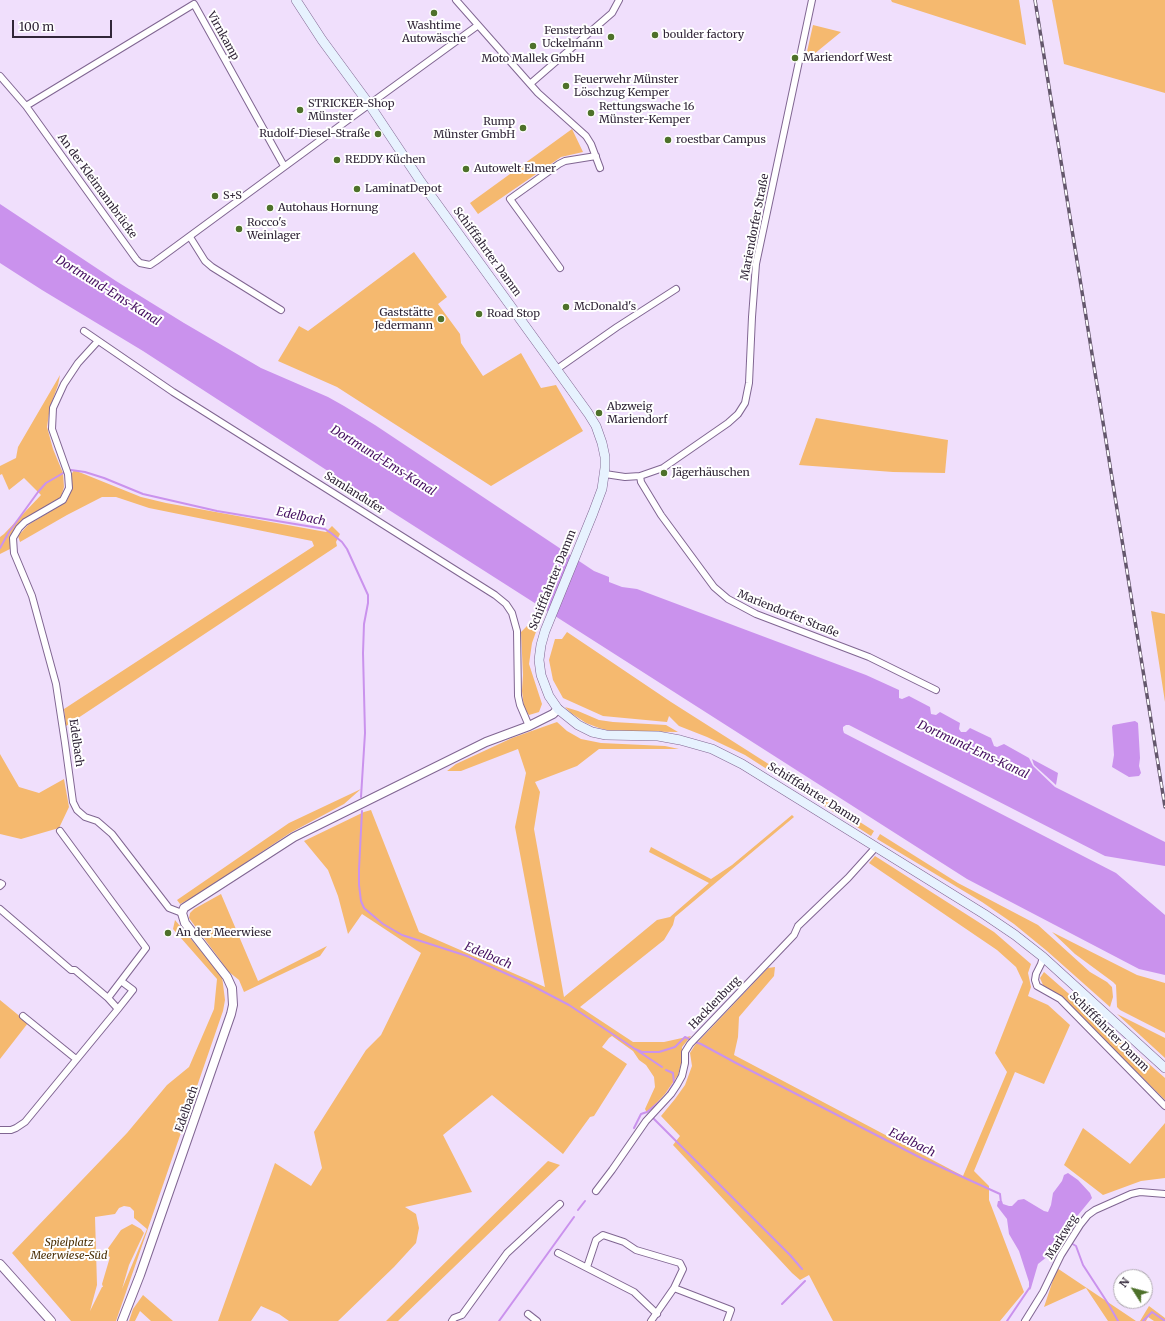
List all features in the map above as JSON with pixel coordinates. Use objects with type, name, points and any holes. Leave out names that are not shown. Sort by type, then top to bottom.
[{"type":"main road","name":"Schifffahrter Damm","points":[[296,0],[322,40],[369,104],[421,182],[557,369],[596,426],[605,457],[604,474],[598,499],[541,645],[540,668],[545,688],[558,709],[578,725],[592,732],[606,735],[658,736],[680,740],[698,744],[742,764],[994,921],[1043,957],[1165,1068]]},
{"type":"street","points":[[456,0],[538,93],[586,136],[591,144],[600,168]]},
{"type":"street","points":[[530,84],[612,13],[619,0]]},
{"type":"street","name":"Mariendorfer Straße","points":[[604,474],[625,477],[640,476],[663,468],[734,418],[744,403],[749,383],[752,310],[756,264],[812,0]]},
{"type":"street","name":"Virnkamp","points":[[26,106],[194,4],[284,166]]},
{"type":"street","points":[[369,104],[478,26]]},
{"type":"street","name":"An der Kleimannbrücke","points":[[0,76],[26,106],[136,259],[140,263],[150,265],[369,104]]},
{"type":"street","points":[[560,268],[510,199],[558,164],[565,161],[596,156]]},
{"type":"street","points":[[190,237],[204,260],[212,267],[281,310]]},
{"type":"street","points":[[557,369],[617,327],[676,289]]},
{"type":"street","name":"Samlandufer","points":[[84,331],[173,392],[496,595],[506,604],[512,613],[517,631],[518,696],[520,705],[529,726]]},
{"type":"street","name":"Edelbach","points":[[98,341],[78,363],[64,384],[53,408],[52,429],[68,474],[69,488],[63,500],[26,522],[19,528],[13,538],[14,553],[32,596],[56,684],[66,743],[73,802],[77,810],[85,817],[97,821],[112,834],[169,908],[182,913],[185,923],[227,977],[232,988],[234,998],[232,1014],[122,1321]]},
{"type":"street","name":"Mariendorfer Straße","points":[[640,476],[641,482],[661,514],[714,586],[728,599],[756,614],[868,657],[936,690]]},
{"type":"street","points":[[182,913],[184,908],[189,904],[294,837],[486,742],[529,726],[553,714],[558,709]]},
{"type":"street","points":[[60,831],[146,948],[108,998]]},
{"type":"street","name":"Hacklenburg","points":[[596,1191],[646,1121],[672,1094],[682,1076],[685,1063],[685,1052],[690,1044],[794,935],[798,926],[848,878],[876,847]]},
{"type":"street","points":[[0,883],[2,884],[0,886]]},
{"type":"street","points":[[0,909],[71,970],[74,970],[108,998],[118,1009]]},
{"type":"street","name":"Schifffahrter Damm","points":[[1043,957],[1035,980],[1037,986],[1060,999],[1165,1106]]},
{"type":"street","points":[[0,1130],[11,1130],[25,1122],[118,1009],[133,990],[121,981]]},
{"type":"street","points":[[23,1016],[76,1059]]},
{"type":"street","name":"Markweg","points":[[1024,1321],[1042,1292],[1061,1255],[1088,1215],[1095,1210],[1131,1194],[1140,1192],[1165,1194]]},
{"type":"street","points":[[452,1321],[454,1318],[462,1315],[507,1253],[560,1204]]},
{"type":"street","points":[[587,1267],[596,1240],[603,1235],[624,1242],[636,1250],[680,1263],[683,1269],[674,1288],[651,1321]]},
{"type":"street","points":[[558,1253],[634,1292],[657,1314]]},
{"type":"street","points":[[0,1264],[51,1321]]},
{"type":"street","points":[[674,1288],[731,1310],[727,1321]]},
{"type":"street","points":[[528,1314],[537,1321]]},
{"type":"green space","points":[[891,0],[1019,0],[1026,45],[892,2]]},
{"type":"green space","points":[[1052,0],[1165,0],[1165,93],[1064,64]]},
{"type":"green space","points":[[813,25],[841,32],[808,59],[806,56]]},
{"type":"green space","points":[[572,129],[583,152],[561,157],[478,214],[470,203]]},
{"type":"green space","points":[[414,252],[447,297],[438,304],[460,334],[461,343],[483,376],[521,353],[541,388],[556,385],[583,431],[491,486],[337,387],[278,361],[299,326],[308,331]]},
{"type":"green space","points":[[60,375],[50,407],[47,427],[53,449],[63,473],[64,487],[61,497],[23,520],[17,526],[10,538],[10,549],[0,554],[0,537],[41,495],[24,478],[9,490],[2,474],[0,475],[0,466],[16,458],[18,447]]},
{"type":"green space","points":[[816,418],[948,440],[945,473],[893,472],[799,465]]},
{"type":"green space","points":[[74,470],[141,497],[166,503],[326,532],[332,526],[340,534],[336,542],[337,546],[66,726],[64,709],[314,546],[312,541],[149,508],[116,497],[102,497],[20,542],[18,536],[28,525],[66,502],[72,489],[71,475]]},
{"type":"green space","points":[[1151,611],[1165,614],[1165,702]]},
{"type":"green space","points":[[527,626],[537,629],[532,643],[529,664],[542,704],[539,712],[529,715],[524,708],[522,691],[523,675],[521,632]]},
{"type":"green space","points":[[567,632],[671,702],[874,831],[871,836],[745,755],[679,726],[669,716],[667,722],[603,716],[563,698],[553,680],[549,660],[555,639],[562,639]]},
{"type":"green space","points":[[565,707],[599,720],[666,725],[678,732],[611,731],[586,723]]},
{"type":"green space","points":[[557,722],[567,731],[581,739],[601,743],[665,746],[679,749],[599,749],[577,766],[535,782],[540,792],[534,829],[564,997],[657,920],[670,917],[709,883],[649,852],[651,847],[711,879],[732,865],[792,815],[794,817],[675,917],[673,925],[664,940],[580,1007],[633,1042],[664,1042],[691,1036],[682,1047],[682,1060],[678,1075],[665,1094],[647,1113],[645,1109],[655,1087],[654,1077],[646,1065],[639,1060],[633,1051],[612,1036],[609,1038],[602,1047],[627,1064],[594,1116],[590,1117],[563,1154],[492,1095],[443,1135],[472,1192],[405,1207],[416,1214],[419,1228],[416,1243],[394,1267],[338,1321],[289,1321],[279,1314],[261,1306],[251,1321],[218,1321],[275,1163],[311,1186],[322,1168],[314,1132],[366,1050],[381,1035],[421,953],[362,914],[348,934],[338,896],[328,870],[304,841],[371,810],[419,932],[545,987],[515,827],[526,773],[518,749],[461,771],[447,771],[456,764],[512,738]]},
{"type":"green space","points":[[0,754],[19,787],[39,793],[64,779],[69,807],[59,828],[21,839],[0,834]]},
{"type":"green space","points":[[361,789],[344,804],[290,833],[197,895],[180,904],[177,900],[289,823]]},
{"type":"green space","points":[[880,834],[958,883],[1038,925],[1090,972],[1107,982],[1112,987],[1113,997],[1110,1007],[1014,924],[982,902],[877,839]]},
{"type":"green space","points":[[875,856],[994,932],[1031,964],[1028,973],[1031,987],[1028,996],[1048,1005],[1070,1025],[1044,1084],[1015,1072],[974,1171],[989,1186],[989,1200],[1024,1292],[1000,1321],[833,1321],[809,1275],[800,1280],[792,1273],[673,1145],[680,1136],[661,1116],[685,1085],[692,1066],[690,1053],[695,1045],[768,968],[775,967],[774,976],[739,1017],[738,1037],[734,1055],[963,1176],[1007,1072],[995,1053],[1023,982],[1016,967],[997,950],[869,863]]},
{"type":"green space","points":[[221,894],[258,981],[327,946],[320,956],[244,992],[239,980],[229,972],[189,918],[190,913],[194,909]]},
{"type":"green space","name":"Spielplatz Meerwiese-Süd","points":[[175,920],[222,976],[225,1000],[223,1011],[116,1321],[71,1321],[12,1253],[127,1133],[167,1085],[189,1067],[214,1009],[217,979],[173,929]],"holes":[[[124,1206],[130,1207],[134,1211],[134,1218],[147,1229],[122,1289],[129,1265],[144,1233],[141,1229],[132,1224],[121,1230],[104,1254],[110,1257],[102,1284],[103,1287],[90,1311],[97,1285],[95,1217],[115,1214],[119,1208]]]},
{"type":"green space","points":[[1052,932],[1137,975],[1165,983],[1165,1033],[1120,1010],[1117,1007],[1116,985],[1075,954]]},
{"type":"green space","points":[[1044,972],[1165,1078],[1165,1100],[1062,998],[1043,985],[1040,978]]},
{"type":"green space","points":[[0,1000],[28,1023],[0,1059]]},
{"type":"green space","points":[[1117,1014],[1165,1038],[1165,1058]]},
{"type":"green space","points":[[1165,1123],[1165,1178],[1141,1181],[1103,1195],[1064,1165],[1083,1128],[1130,1164]]},
{"type":"green space","points":[[548,1161],[560,1165],[398,1321],[386,1321]]},
{"type":"green space","points":[[1057,1268],[1113,1306],[1113,1309],[1118,1309],[1136,1321],[1108,1321],[1086,1288],[1044,1307]]},
{"type":"green space","points":[[143,1295],[173,1321],[151,1321],[140,1311],[135,1321],[129,1321],[133,1309]]},
{"type":"green space","points":[[1147,1309],[1153,1309],[1165,1318],[1165,1321],[1154,1321],[1148,1317],[1146,1321],[1140,1321]]},
{"type":"water","name":"Dortmund-Ems-Kanal","points":[[0,204],[116,281],[184,323],[261,368],[328,397],[375,425],[594,571],[609,577],[609,582],[622,587],[637,589],[866,675],[899,690],[899,698],[902,699],[909,696],[930,707],[931,714],[936,715],[940,712],[960,723],[959,729],[961,732],[966,732],[970,728],[991,738],[994,746],[997,747],[1004,744],[1029,758],[1033,766],[1055,787],[1165,842],[1165,866],[1105,856],[849,725],[843,727],[844,733],[1116,873],[1165,915],[1165,975],[1139,969],[967,879],[331,473],[143,351],[0,263]]},
{"type":"water","points":[[1135,721],[1138,723],[1139,766],[1141,773],[1139,776],[1129,777],[1112,767],[1114,755],[1112,727],[1113,725]]},
{"type":"water","points":[[1032,759],[1058,773],[1056,785],[1034,765]]},
{"type":"water","points":[[1068,1173],[1078,1180],[1090,1193],[1092,1198],[1074,1220],[1063,1241],[1038,1264],[1030,1290],[1029,1282],[1019,1251],[1009,1234],[1007,1219],[997,1206],[998,1201],[1002,1201],[1003,1204],[1012,1206],[1018,1200],[1024,1199],[1048,1212],[1053,1193],[1062,1181],[1064,1175]]},
{"type":"waterway","name":"Edelbach","points":[[71,470],[85,472],[104,478],[143,494],[217,511],[325,529],[342,542],[347,549],[368,595],[364,624],[363,653],[365,733],[361,797]]},
{"type":"waterway","name":"Edelbach","points":[[0,548],[9,532],[38,492],[46,483],[65,472]]},
{"type":"waterway","name":"Edelbach","points":[[362,811],[359,869],[361,901],[364,908],[383,924],[402,935],[467,956],[527,983],[569,1005],[635,1049],[642,1052],[659,1052],[675,1047],[685,1037],[689,1039]]},
{"type":"waterway","name":"Edelbach","points":[[695,1042],[921,1158],[1000,1194],[1001,1203]]},
{"type":"waterway","points":[[638,1051],[662,1067]]},
{"type":"waterway","points":[[634,1128],[641,1114],[647,1112],[665,1097],[674,1083],[673,1073],[666,1070]]},
{"type":"waterway","points":[[652,1117],[790,1255],[802,1269]]},
{"type":"waterway","points":[[578,1210],[585,1201]]},
{"type":"waterway","points":[[499,1321],[574,1217]]},
{"type":"waterway","name":"Edelbach","points":[[1071,1243],[1076,1246],[1083,1265],[1118,1321]]},
{"type":"waterway","points":[[782,1304],[805,1281]]},
{"type":"waterway","points":[[1007,1321],[1030,1287]]},
{"type":"waterway","name":"Edelbach","points":[[1143,1321],[1152,1312],[1165,1321]]},
{"type":"railway","points":[[1035,0],[1165,807]]},
{"type":"place","name":"Washtime Autowäsche","points":[[434,13]]},
{"type":"place","name":"boulder factory","points":[[655,35]]},
{"type":"place","name":"Fensterbau Uckelmann","points":[[611,37]]},
{"type":"place","name":"Moto Mallek GmbH","points":[[533,46]]},
{"type":"place","name":"Mariendorf West","points":[[795,58]]},
{"type":"place","name":"Feuerwehr Münster Löschzug Kemper","points":[[566,86]]},
{"type":"place","name":"STRICKER-Shop Münster","points":[[300,110]]},
{"type":"place","name":"Rettungswache 16 Münster-Kemper","points":[[591,113]]},
{"type":"place","name":"Rump Münster GmbH","points":[[523,128]]},
{"type":"place","name":"Rudolf-Diesel-Straße","points":[[378,134]]},
{"type":"place","name":"roestbar Campus","points":[[668,140]]},
{"type":"place","name":"REDDY Küchen","points":[[337,160]]},
{"type":"place","name":"Autowelt Elmer","points":[[466,169]]},
{"type":"place","name":"LaminatDepot","points":[[357,189]]},
{"type":"place","name":"S+S","points":[[215,196]]},
{"type":"place","name":"Autohaus Hornung","points":[[270,208]]},
{"type":"place","name":"Rocco's Weinlager","points":[[239,229]]},
{"type":"place","name":"McDonald's","points":[[566,307]]},
{"type":"place","name":"Road Stop","points":[[479,314]]},
{"type":"place","name":"Gaststätte Jedermann","points":[[441,319]]},
{"type":"place","name":"Abzweig Mariendorf","points":[[599,413]]},
{"type":"place","name":"Jägerhäuschen","points":[[664,473]]},
{"type":"place","name":"An der Meerwiese","points":[[168,933]]}]
